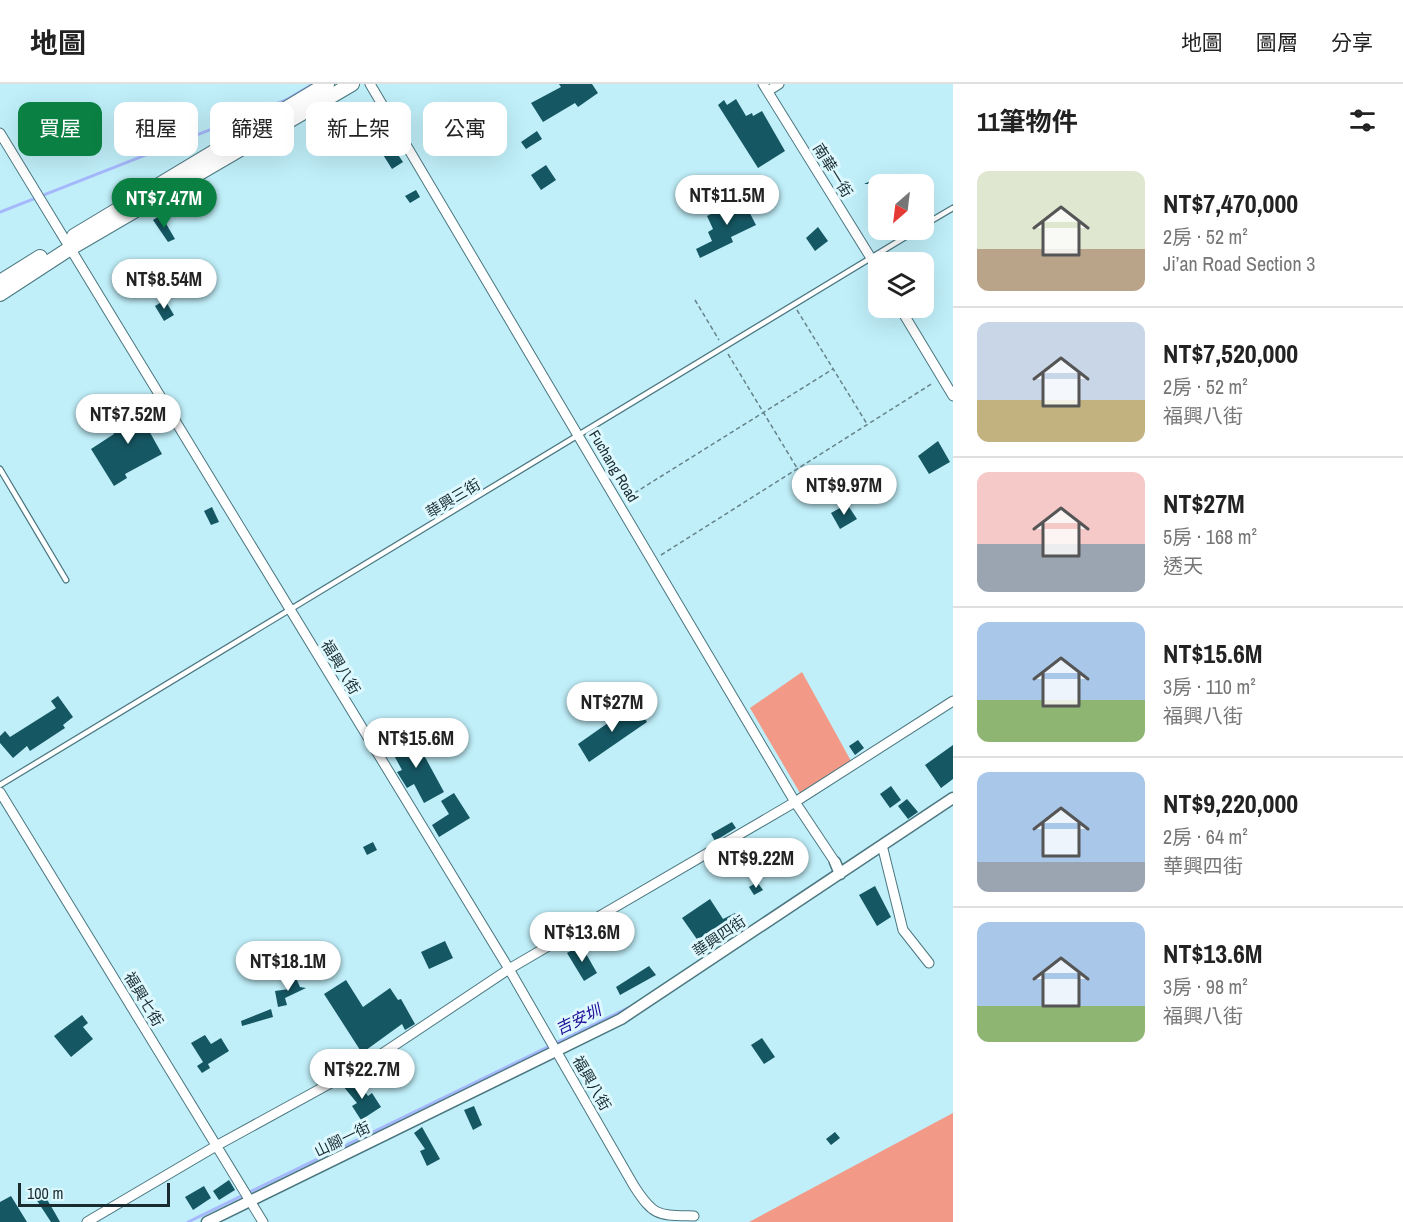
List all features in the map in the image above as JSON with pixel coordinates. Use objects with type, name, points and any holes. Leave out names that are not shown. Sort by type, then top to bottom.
[{"type":"main road","points":[[0,294],[67,245],[327,84]]},
{"type":"main road","points":[[0,282],[352,84]]},
{"type":"street","name":"Fuchang Road","points":[[370,84],[795,802],[838,869]]},
{"type":"street","points":[[766,87],[779,84]]},
{"type":"street","name":"南華一街","points":[[766,87],[815,171],[868,252]]},
{"type":"street","name":"福興八街","points":[[0,133],[508,969],[647,1206],[660,1215],[694,1215]]},
{"type":"street","points":[[906,318],[953,396]]},
{"type":"street","points":[[87,1222],[216,1146],[371,1061],[508,969],[795,802],[953,701]]},
{"type":"street","name":"福興七街","points":[[0,792],[263,1222]]},
{"type":"street","name":"華興四街","points":[[552,1045],[621,1019],[838,869],[882,845],[953,798]]},
{"type":"street","points":[[882,845],[903,930],[929,963]]},
{"type":"street","name":"山腳一街","points":[[207,1222],[248,1196],[552,1045]]},
{"type":"lane","points":[[934,219],[953,208]]},
{"type":"lane","name":"華興三街","points":[[879,252],[899,240]]},
{"type":"lane","name":"華興三街","points":[[0,785],[868,259]]},
{"type":"lane","points":[[0,469],[66,580]]},
{"type":"path","points":[[695,300],[797,469]]},
{"type":"path","points":[[793,305],[867,424]]},
{"type":"path","points":[[618,503],[833,369]]},
{"type":"path","points":[[653,560],[942,377]]},
{"type":"shaded area","points":[[802,672],[851,761],[800,793],[750,708]]},
{"type":"shaded area","points":[[953,1113],[953,1222],[749,1222]]},
{"type":"building","points":[[559,84],[592,84],[598,93],[578,107],[575,103],[543,122],[531,103],[561,87]]},
{"type":"building","points":[[736,99],[746,116],[752,113],[753,116],[762,111],[785,151],[758,168],[718,105],[724,100],[727,105]]},
{"type":"building","points":[[537,131],[542,139],[526,149],[521,142]]},
{"type":"building","points":[[384,156],[399,156],[403,162],[392,169]]},
{"type":"building","points":[[546,165],[556,180],[541,190],[531,175]]},
{"type":"building","points":[[416,190],[420,197],[410,203],[405,196]]},
{"type":"building","points":[[742,198],[756,225],[731,237],[733,242],[700,258],[696,249],[712,241],[708,232],[713,229],[707,216]]},
{"type":"building","points":[[161,215],[175,239],[168,242],[153,220]]},
{"type":"building","points":[[818,227],[828,241],[815,251],[806,238]]},
{"type":"building","points":[[165,300],[174,315],[164,321],[155,306]]},
{"type":"building","points":[[155,407],[157,411],[160,409],[165,417],[148,429],[162,454],[125,474],[127,478],[114,486],[91,449],[114,434],[106,420],[124,410],[131,423]]},
{"type":"building","points":[[938,441],[950,462],[929,474],[918,456]]},
{"type":"building","points":[[847,504],[857,519],[840,529],[831,513]]},
{"type":"building","points":[[212,507],[219,522],[211,525],[204,511]]},
{"type":"building","points":[[58,696],[73,717],[63,725],[65,728],[30,751],[27,746],[13,758],[0,743],[0,736],[5,731],[10,737],[56,708],[51,701]]},
{"type":"building","points":[[635,704],[647,722],[589,762],[578,744]]},
{"type":"building","points":[[413,735],[444,792],[424,803],[414,784],[407,788],[397,772],[402,770],[390,748]]},
{"type":"building","points":[[858,740],[864,748],[855,755],[849,746]]},
{"type":"building","points":[[953,745],[953,779],[941,788],[925,765]]},
{"type":"building","points":[[891,786],[901,800],[890,808],[880,794]]},
{"type":"building","points":[[454,793],[470,818],[439,837],[432,825],[449,814],[441,801]]},
{"type":"building","points":[[907,799],[918,812],[908,819],[898,806]]},
{"type":"building","points":[[732,822],[736,828],[715,841],[711,834]]},
{"type":"building","points":[[373,842],[377,850],[367,855],[363,847]]},
{"type":"building","points":[[735,851],[739,859],[719,868],[715,860]]},
{"type":"building","points":[[766,859],[771,871],[757,878],[751,866]]},
{"type":"building","points":[[747,861],[749,871],[740,873],[738,863]]},
{"type":"building","points":[[757,882],[763,890],[754,895],[749,887]]},
{"type":"building","points":[[875,886],[891,917],[877,926],[859,895]]},
{"type":"building","points":[[710,899],[723,919],[735,913],[739,922],[701,945],[682,918]]},
{"type":"building","points":[[445,941],[453,958],[429,969],[421,952]]},
{"type":"building","points":[[581,945],[597,973],[584,981],[567,953]]},
{"type":"building","points":[[649,966],[656,975],[620,995],[616,987]]},
{"type":"building","points":[[296,978],[300,987],[306,988],[285,998],[287,1005],[278,1007],[275,991],[289,989],[286,983]]},
{"type":"building","points":[[346,980],[363,1007],[390,988],[398,1000],[401,999],[415,1024],[405,1030],[402,1024],[362,1053],[324,994]]},
{"type":"building","points":[[271,1009],[273,1017],[242,1026],[241,1021]]},
{"type":"building","points":[[82,1015],[88,1023],[83,1027],[93,1039],[71,1057],[54,1036]]},
{"type":"building","points":[[205,1035],[211,1044],[221,1038],[229,1051],[208,1064],[210,1068],[202,1073],[197,1066],[203,1062],[191,1043]]},
{"type":"building","points":[[762,1038],[775,1057],[764,1064],[751,1045]]},
{"type":"building","points":[[354,1078],[368,1096],[372,1093],[381,1107],[361,1120],[352,1106],[357,1103],[343,1086]]},
{"type":"building","points":[[474,1106],[482,1125],[473,1130],[464,1110]]},
{"type":"building","points":[[422,1127],[440,1159],[427,1166],[420,1151],[425,1149],[414,1133]]},
{"type":"building","points":[[835,1132],[840,1138],[831,1145],[826,1139]]},
{"type":"building","points":[[229,1180],[235,1190],[219,1200],[213,1191]]},
{"type":"building","points":[[204,1186],[211,1198],[193,1210],[185,1197]]},
{"type":"building","points":[[42,1191],[60,1222],[51,1222],[34,1196]]},
{"type":"building","points":[[11,1196],[27,1222],[0,1222],[0,1202]]},
{"type":"waterway","name":"吉安圳","points":[[0,212],[286,100],[313,84]]},
{"type":"waterway","name":"吉安圳","points":[[772,913],[836,870]]},
{"type":"waterway","name":"吉安圳","points":[[188,1222],[634,1005]]}]
